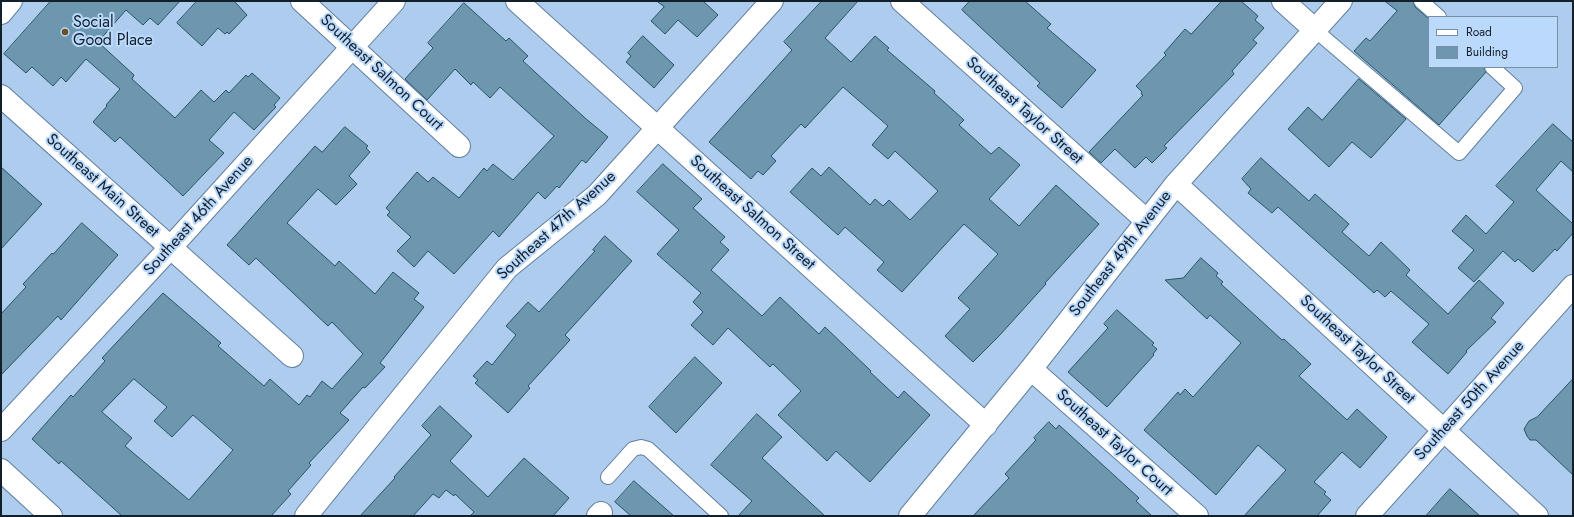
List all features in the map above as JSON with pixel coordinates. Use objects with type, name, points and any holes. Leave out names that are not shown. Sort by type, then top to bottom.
[{"type":"street","name":"Southeast Salmon Court","points":[[302,1],[353,46],[459,146]]},
{"type":"street","name":"Southeast 46th Avenue","points":[[1,430],[170,248],[394,1]]},
{"type":"street","name":"Southeast Salmon Street","points":[[517,1],[986,425]]},
{"type":"street","name":"Southeast 47th Avenue","points":[[306,516],[507,268],[597,196],[772,1]]},
{"type":"street","name":"Southeast Taylor Street","points":[[902,1],[1147,221]]},
{"type":"street","points":[[1283,1],[1315,30]]},
{"type":"street","name":"Southeast 49th Avenue","points":[[910,516],[1031,369],[1176,184],[1341,1]]},
{"type":"street","name":"Southeast Main Street","points":[[1,96],[292,356]]},
{"type":"street","name":"Southeast Taylor Street","points":[[1176,184],[1537,516]]},
{"type":"street","name":"Southeast 50th Avenue","points":[[1367,516],[1573,286]]},
{"type":"street","name":"Southeast Taylor Court","points":[[1031,369],[1197,516]]},
{"type":"street","points":[[1,470],[52,516]]},
{"type":"lane","points":[[1421,1],[1437,16]]},
{"type":"lane","points":[[1315,30],[1459,153],[1515,88],[1493,68]]},
{"type":"lane","points":[[608,477],[633,449],[641,447],[648,449],[721,516]]},
{"type":"building","points":[[51,1],[180,1],[158,25],[150,18],[143,25],[126,10],[98,42],[134,75],[132,79],[175,118],[201,90],[214,102],[226,90],[229,93],[246,75],[248,77],[252,73],[280,98],[274,105],[276,107],[254,130],[234,112],[209,140],[224,153],[183,196],[120,137],[115,142],[93,122],[120,89],[86,59],[66,82],[61,77],[53,86],[32,67],[26,73],[4,54]]},
{"type":"building","points":[[197,1],[234,1],[247,15],[229,34],[227,32],[225,34],[218,28],[202,46],[177,23]]},
{"type":"building","points":[[657,1],[703,1],[718,15],[697,37],[678,20],[665,34],[651,21],[664,7]]},
{"type":"building","points":[[822,1],[858,1],[825,38],[851,62],[875,36],[889,48],[887,50],[935,91],[934,93],[964,120],[959,125],[991,154],[999,147],[1020,165],[989,199],[1019,226],[1056,185],[1099,224],[999,336],[973,362],[945,336],[970,309],[958,298],[998,254],[964,224],[902,292],[877,270],[884,262],[845,227],[838,235],[790,192],[812,168],[821,176],[829,167],[870,205],[875,199],[883,206],[889,200],[910,220],[938,191],[895,151],[888,159],[872,145],[888,126],[843,87],[805,128],[801,124],[771,156],[776,161],[763,175],[758,171],[751,179],[709,142],[792,50],[784,42]]},
{"type":"building","points":[[970,1],[1025,1],[1051,24],[1047,28],[1096,70],[1062,108],[1037,86],[1040,83],[962,10]]},
{"type":"building","points":[[1222,1],[1241,1],[1258,16],[1255,20],[1264,28],[1253,40],[1257,43],[1232,71],[1234,74],[1164,146],[1167,148],[1152,163],[1146,157],[1135,168],[1115,149],[1101,163],[1089,152],[1143,95],[1136,86],[1166,55],[1164,53],[1185,29],[1191,34]]},
{"type":"building","points":[[1385,1],[1413,1],[1415,7],[1428,18],[1428,68],[1484,68],[1486,72],[1439,125],[1354,51],[1366,38],[1370,41],[1397,11]]},
{"type":"building","points":[[464,3],[506,41],[509,38],[528,56],[523,61],[608,137],[586,163],[582,160],[559,188],[557,186],[545,199],[538,192],[499,237],[493,231],[454,274],[428,251],[414,267],[397,251],[411,237],[387,215],[390,212],[386,208],[417,172],[428,182],[433,177],[459,198],[484,168],[487,171],[493,164],[513,180],[554,136],[500,87],[490,98],[473,82],[471,85],[455,69],[427,100],[405,79],[433,48],[428,43]]},
{"type":"building","points":[[643,36],[674,65],[654,88],[626,62],[631,56],[628,53]]},
{"type":"building","points":[[1359,79],[1406,119],[1371,158],[1352,142],[1329,167],[1288,129],[1308,107],[1322,120]]},
{"type":"building","points":[[1553,124],[1573,142],[1573,172],[1561,161],[1536,190],[1573,224],[1573,233],[1557,251],[1555,249],[1533,272],[1518,259],[1515,262],[1503,251],[1474,282],[1458,268],[1474,250],[1452,231],[1466,215],[1486,234],[1514,202],[1496,186]]},
{"type":"building","points":[[345,127],[368,146],[366,148],[370,152],[349,176],[357,184],[336,205],[318,189],[287,223],[335,266],[339,261],[375,294],[393,272],[419,293],[414,299],[424,307],[380,363],[385,367],[365,388],[363,387],[340,413],[349,420],[309,463],[311,465],[288,491],[291,494],[271,516],[122,516],[61,461],[59,464],[32,439],[71,395],[73,397],[105,361],[102,358],[163,293],[221,343],[218,346],[264,386],[270,379],[299,405],[307,395],[310,397],[322,381],[332,389],[363,354],[332,322],[328,326],[256,258],[249,265],[227,245],[315,146],[322,152]],"holes":[[[134,379],[167,407],[154,421],[172,437],[193,415],[233,450],[189,500],[125,446],[132,438],[102,412]]]},
{"type":"building","points":[[1261,158],[1309,201],[1315,194],[1349,224],[1342,232],[1369,256],[1381,242],[1410,270],[1406,275],[1448,314],[1479,280],[1504,303],[1491,318],[1496,322],[1466,351],[1467,352],[1448,374],[1412,342],[1429,324],[1391,291],[1385,297],[1377,290],[1374,293],[1278,207],[1272,213],[1248,193],[1251,189],[1242,179]]},
{"type":"building","points":[[663,164],[702,199],[693,208],[725,237],[720,242],[729,250],[711,270],[762,316],[780,297],[819,334],[825,327],[898,398],[904,391],[930,415],[870,482],[836,451],[827,461],[778,415],[801,391],[773,364],[770,367],[728,328],[713,345],[691,325],[703,312],[693,302],[701,293],[657,254],[679,230],[637,192]]},
{"type":"building","points":[[1,167],[42,204],[1,249]]},
{"type":"building","points":[[82,223],[118,255],[61,320],[58,316],[1,375],[1,314],[26,287],[23,284]]},
{"type":"building","points":[[605,236],[632,261],[565,335],[570,340],[528,386],[530,388],[508,413],[475,383],[478,380],[473,376],[487,361],[492,365],[516,335],[506,326],[528,302],[539,312],[595,251],[593,250]]},
{"type":"building","points":[[1201,258],[1218,273],[1216,276],[1223,282],[1221,284],[1282,340],[1284,339],[1311,364],[1299,376],[1347,420],[1357,409],[1387,437],[1360,468],[1342,452],[1314,482],[1326,492],[1324,494],[1331,500],[1317,516],[1244,516],[1286,470],[1258,445],[1216,495],[1144,430],[1178,392],[1180,395],[1185,389],[1193,397],[1241,343],[1210,315],[1207,319],[1165,280],[1183,278]]},
{"type":"building","points":[[1117,310],[1154,343],[1152,345],[1157,349],[1153,354],[1154,355],[1107,407],[1068,372],[1108,328],[1104,324]]},
{"type":"building","points":[[695,357],[722,383],[676,433],[649,407]]},
{"type":"building","points":[[1573,379],[1573,475],[1536,440],[1530,440],[1524,429],[1529,421],[1537,417]]},
{"type":"building","points":[[440,406],[472,436],[450,461],[488,497],[524,458],[569,498],[553,516],[470,516],[474,512],[455,494],[454,496],[446,490],[439,498],[433,494],[413,516],[360,516],[395,478],[394,477],[431,435],[422,426]]},
{"type":"building","points":[[757,414],[782,437],[762,458],[825,516],[738,516],[752,501],[711,465]]},
{"type":"building","points":[[1049,422],[1056,429],[1059,425],[1139,498],[1136,501],[1152,516],[973,516],[1009,478],[1005,474],[1036,440],[1034,438]]},
{"type":"building","points":[[634,481],[674,516],[631,516],[615,502]]},
{"type":"building","points":[[1450,489],[1480,516],[1426,516]]},
{"type":"place","name":"Social Good Place","points":[[65,32]]}]
